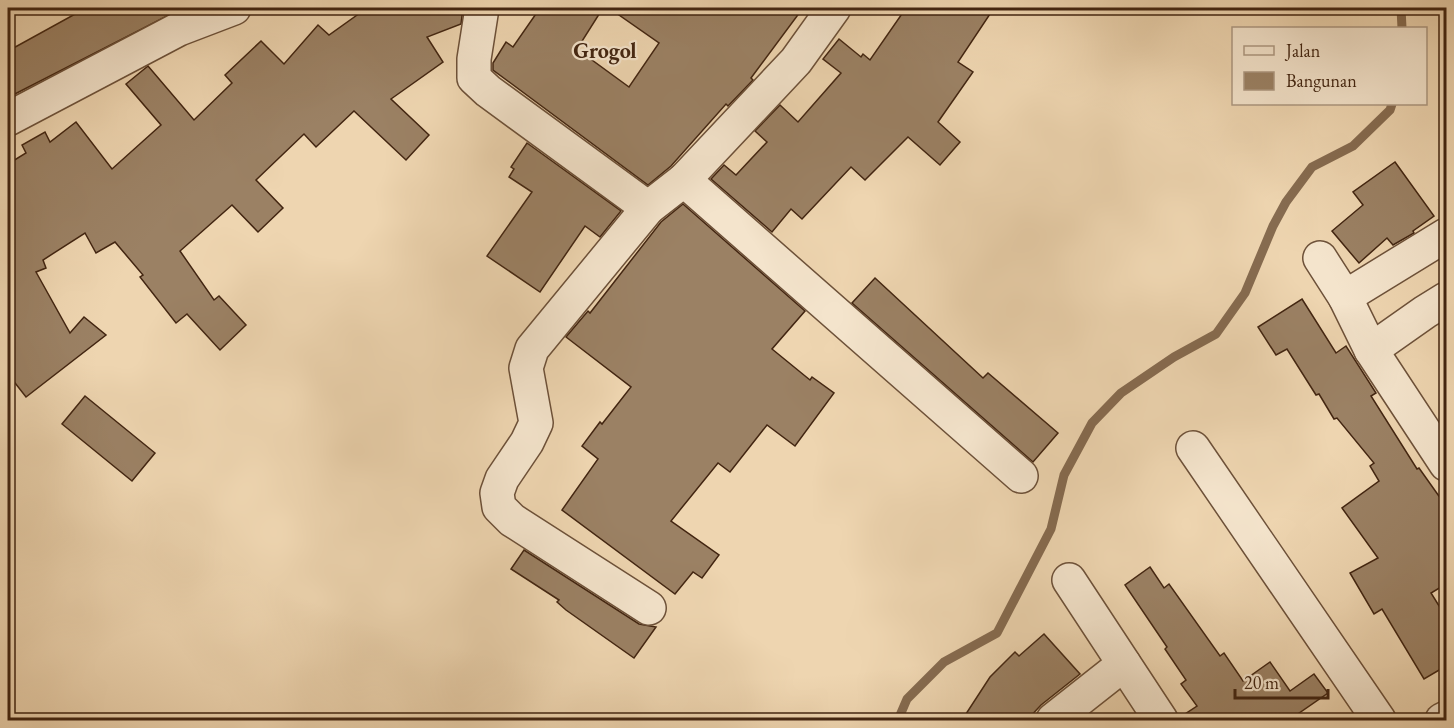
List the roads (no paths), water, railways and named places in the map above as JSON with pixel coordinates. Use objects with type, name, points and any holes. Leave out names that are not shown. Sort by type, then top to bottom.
[{"type":"street","points":[[8,119],[179,29],[234,8]]},
{"type":"street","points":[[482,8],[474,59],[474,78],[488,91],[648,208]]},
{"type":"street","points":[[649,608],[512,520],[499,507],[497,493],[502,479],[527,442],[536,423],[526,368],[532,349],[648,208],[684,180],[796,62],[834,8]]},
{"type":"street","points":[[684,180],[1021,476]]},
{"type":"street","points":[[1344,297],[1446,235]]},
{"type":"street","points":[[1320,258],[1344,297],[1371,350],[1446,464]]},
{"type":"street","points":[[1371,350],[1446,299]]},
{"type":"street","points":[[1193,448],[1379,720]]},
{"type":"street","points":[[1069,580],[1161,720]]},
{"type":"street","points":[[1053,720],[1124,664]]},
{"type":"street","points":[[1442,720],[1446,718]]},
{"type":"waterway","points":[[1401,8],[1402,27]]},
{"type":"waterway","points":[[898,720],[907,699],[944,662],[997,633],[1051,529],[1064,475],[1092,423],[1121,393],[1174,357],[1216,334],[1245,293],[1273,226],[1286,202],[1312,167],[1353,146],[1390,110],[1392,105]]},
{"type":"district","name":"Grogol","points":[[605,50]]}]
